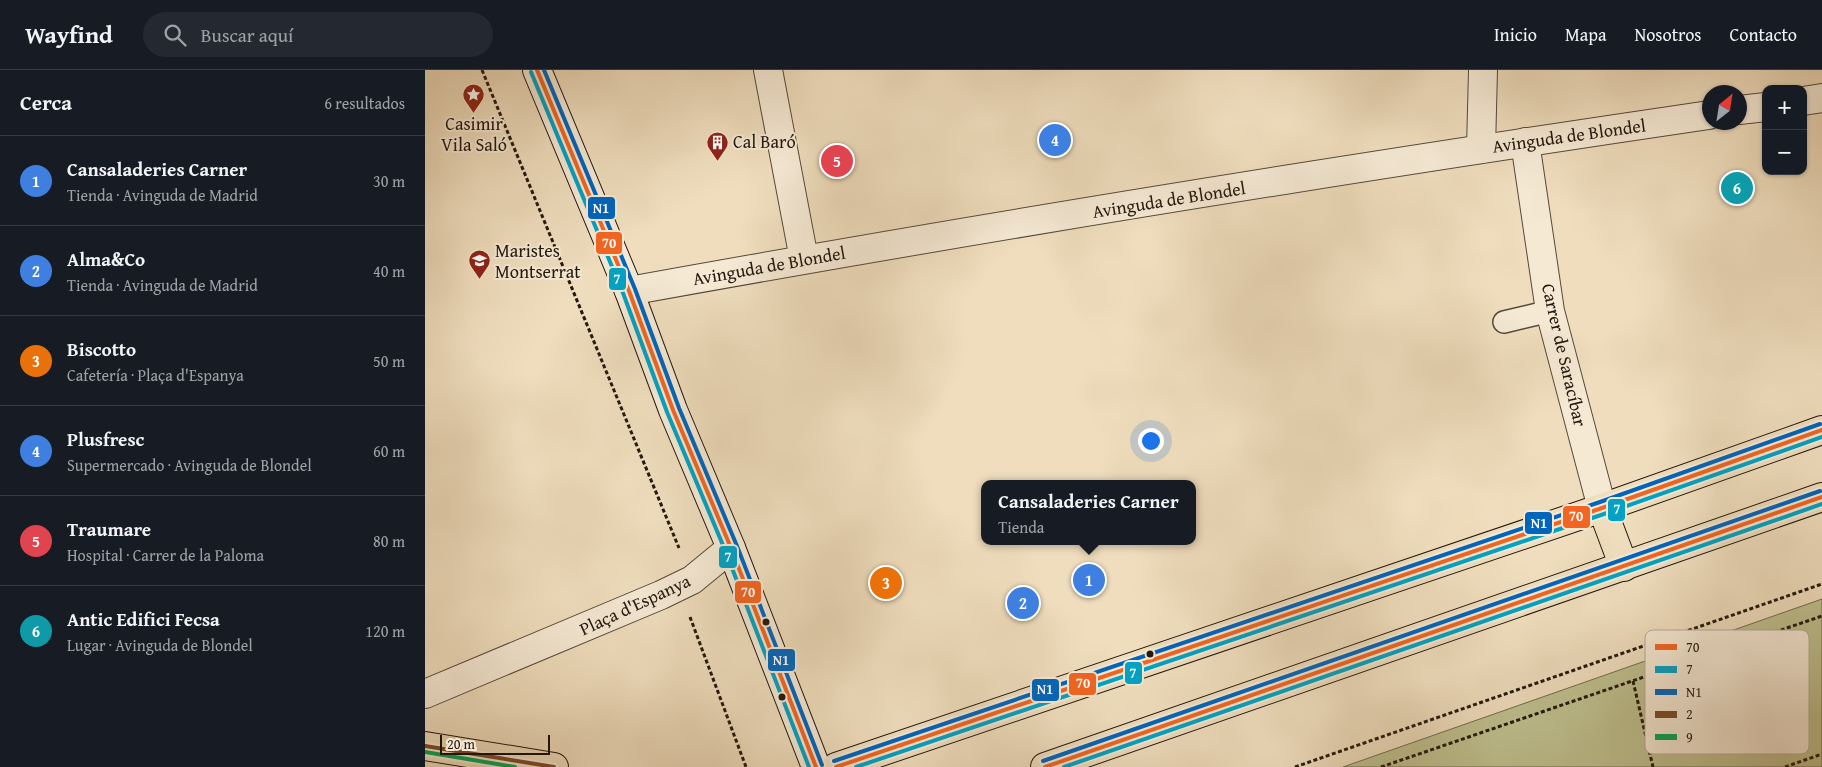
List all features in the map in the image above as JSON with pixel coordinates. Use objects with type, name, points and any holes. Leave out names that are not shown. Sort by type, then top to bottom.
[{"type":"main road","points":[[836,767],[1602,508],[1822,430]]},
{"type":"main road","points":[[1045,767],[1624,567],[1822,496]]},
{"type":"main road","points":[[1602,508],[1624,567]]},
{"type":"main road","points":[[425,746],[554,767]]},
{"type":"street","points":[[537,70],[629,291],[673,410],[731,548],[816,767]]},
{"type":"street","points":[[768,70],[804,259]]},
{"type":"street","points":[[1481,149],[1483,70]]},
{"type":"street","points":[[1807,100],[1822,98]]},
{"type":"street","points":[[1747,109],[1762,107]]},
{"type":"street","name":"Avinguda de Blondel","points":[[629,291],[804,259],[1481,149],[1702,116]]},
{"type":"street","name":"Carrer de Saracíbar","points":[[1525,142],[1550,311],[1602,508]]},
{"type":"street","name":"Plaça d'Espanya","points":[[425,694],[627,611],[692,580],[731,548]]},
{"type":"lane","points":[[1504,322],[1550,311]]},
{"type":"path","points":[[482,70],[692,580],[684,603],[746,767]]},
{"type":"path","points":[[1690,630],[1822,584]]},
{"type":"path","points":[[1781,630],[1822,616]]},
{"type":"path","points":[[1295,767],[1645,645]]},
{"type":"path","points":[[1381,767],[1645,677]]},
{"type":"path","points":[[1633,681],[1645,733]]},
{"type":"path","points":[[1650,754],[1653,767]]},
{"type":"path","points":[[1785,767],[1822,754]]},
{"type":"green space","points":[[1822,599],[1822,767],[1343,767],[1645,661],[1645,754],[1809,754],[1809,630],[1734,630]]},
{"type":"transit line","name":"70","points":[[537,70],[629,291],[673,410],[731,548],[816,767]]},
{"type":"transit line","name":"N1","points":[[544,70],[635,289],[679,408],[737,546],[822,765]]},
{"type":"transit line","name":"7","points":[[531,72],[623,293],[667,412],[725,550],[809,767]]},
{"type":"transit line","name":"N1","points":[[834,761],[1600,502],[1820,424]]},
{"type":"transit line","name":"70","points":[[836,767],[1602,508],[1822,430]]},
{"type":"transit line","name":"7","points":[[856,767],[1604,514],[1822,437]]},
{"type":"transit line","name":"N1","points":[[1043,761],[1820,491]]},
{"type":"transit line","name":"70","points":[[1045,767],[1822,497]]},
{"type":"transit line","name":"7","points":[[1064,767],[1822,504]]},
{"type":"transit line","name":"2","points":[[425,746],[554,767]]},
{"type":"transit line","name":"9","points":[[425,752],[515,767]]},
{"type":"place","name":"Casimir Vila Saló","points":[[474,113]]},
{"type":"place","name":"Plusfresc","points":[[1055,140]]},
{"type":"place","name":"Cal Baró","points":[[717,161]]},
{"type":"place","name":"Traumare","points":[[837,161]]},
{"type":"place","name":"Antic Edifici Fecsa","points":[[1737,188]]},
{"type":"place","name":"Maristes Montserrat","points":[[479,280]]},
{"type":"place","name":"Cansaladeries Carner","points":[[1089,580]]},
{"type":"place","name":"Biscotto","points":[[886,583]]},
{"type":"place","name":"Alma&Co","points":[[1023,603]]}]
